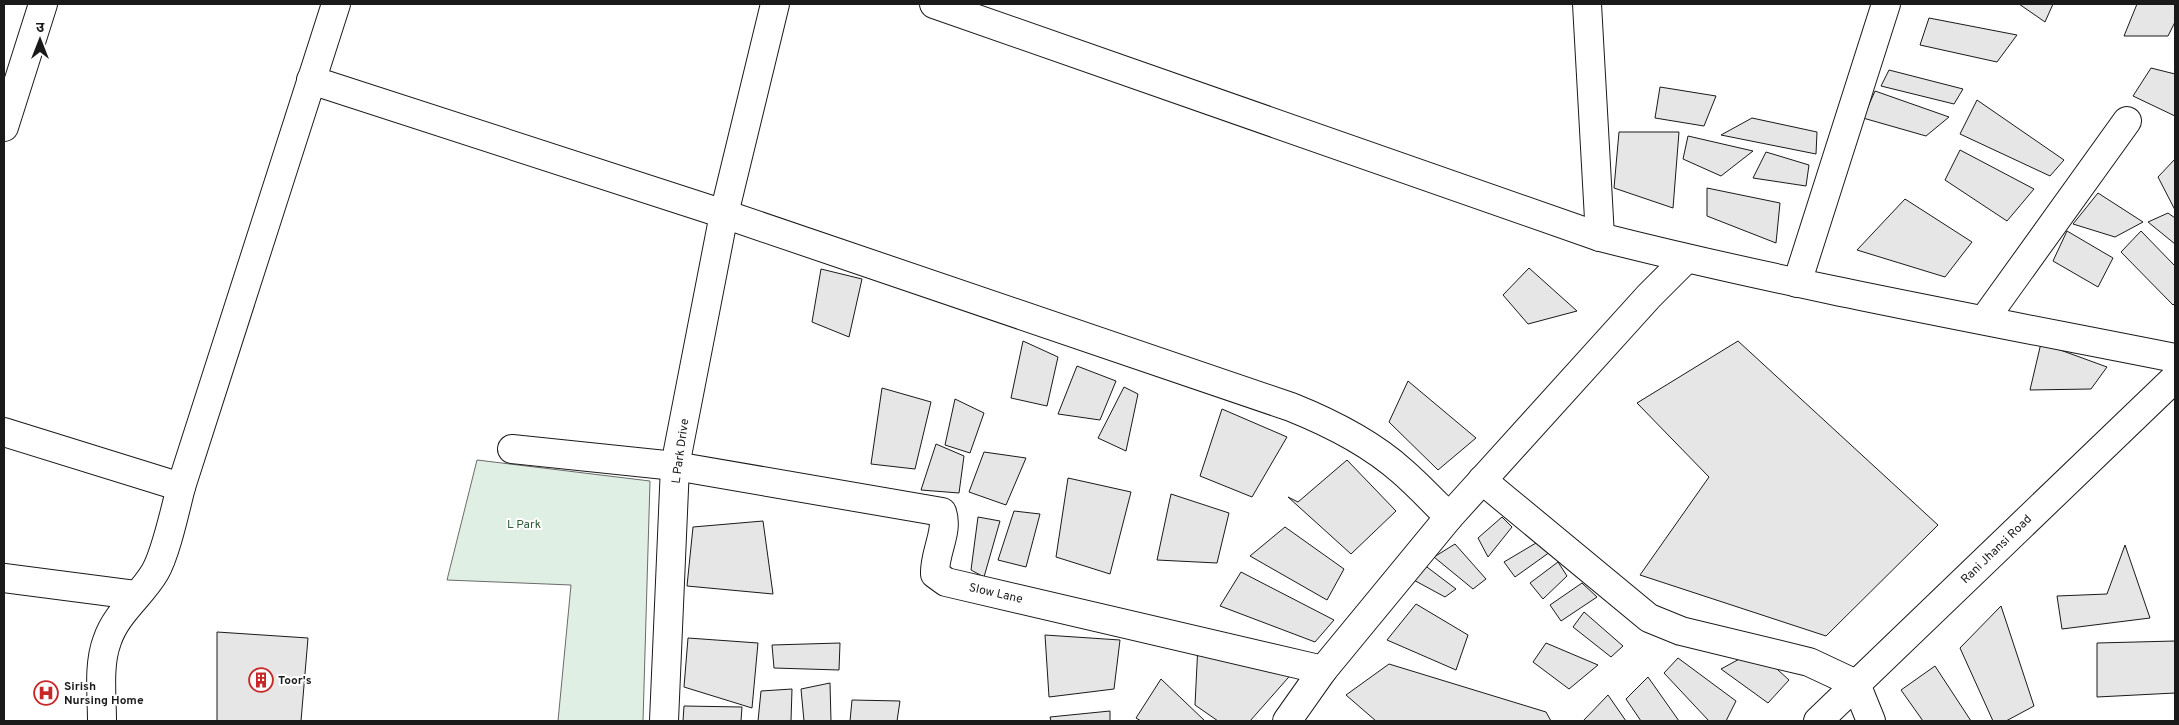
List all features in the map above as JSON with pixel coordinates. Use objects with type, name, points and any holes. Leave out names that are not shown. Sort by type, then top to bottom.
[{"type":"street","points":[[4,127],[12,71],[43,4]]},
{"type":"street","points":[[102,721],[103,658],[107,640],[118,618],[155,572],[310,80],[336,4]]},
{"type":"street","name":"L Park Drive","points":[[664,721],[675,466],[724,214],[775,4]]},
{"type":"street","points":[[934,4],[1600,237],[1686,259],[1797,283],[2175,358]]},
{"type":"street","points":[[1587,4],[1600,237]]},
{"type":"street","points":[[1797,283],[1886,4]]},
{"type":"street","points":[[310,80],[724,214],[1322,419],[1348,432],[1402,470],[1449,517]]},
{"type":"street","points":[[1984,320],[2127,121]]},
{"type":"street","points":[[1287,721],[1323,670],[1449,517],[1648,296],[1686,259]]},
{"type":"street","name":"Rani Jhansi Road","points":[[1818,721],[2175,378]]},
{"type":"street","points":[[4,432],[181,487]]},
{"type":"street","points":[[512,449],[675,466]]},
{"type":"street","name":"Slow Lane","points":[[675,466],[942,512],[945,521],[935,562],[935,574],[946,582],[1323,670]]},
{"type":"street","points":[[1482,480],[1649,618],[1680,631],[1808,662],[1856,684],[1871,721]]},
{"type":"street","points":[[4,578],[136,595]]},
{"type":"green space","name":"L Park","points":[[477,460],[650,481],[643,721],[558,721],[571,585],[447,580]]},
{"type":"building","points":[[2019,4],[2053,4],[2045,22]]},
{"type":"building","points":[[2137,4],[2175,4],[2175,22],[2168,36],[2124,36]]},
{"type":"building","points":[[1929,18],[2017,35],[1997,62],[1920,45]]},
{"type":"building","points":[[2151,68],[2175,74],[2175,116],[2133,96]]},
{"type":"building","points":[[1889,70],[1963,89],[1954,104],[1881,86]]},
{"type":"building","points":[[1660,87],[1716,96],[1704,126],[1655,118]]},
{"type":"building","points":[[1875,91],[1949,117],[1926,136],[1863,118]]},
{"type":"building","points":[[1977,100],[2064,160],[2050,176],[1960,134]]},
{"type":"building","points":[[1752,118],[1817,132],[1816,154],[1721,135]]},
{"type":"building","points":[[1619,132],[1679,132],[1673,208],[1614,188]]},
{"type":"building","points":[[1688,136],[1753,151],[1721,176],[1683,159]]},
{"type":"building","points":[[1960,150],[2034,189],[2007,221],[1945,180]]},
{"type":"building","points":[[1766,152],[1809,165],[1806,186],[1753,178]]},
{"type":"building","points":[[2175,159],[2175,210],[2158,177]]},
{"type":"building","points":[[1707,188],[1780,203],[1776,243],[1707,216]]},
{"type":"building","points":[[2098,193],[2143,222],[2115,237],[2073,224]]},
{"type":"building","points":[[1905,199],[1972,242],[1945,277],[1857,250]]},
{"type":"building","points":[[2168,213],[2175,218],[2175,244],[2148,222]]},
{"type":"building","points":[[2067,231],[2113,258],[2098,287],[2053,261]]},
{"type":"building","points":[[2141,231],[2175,266],[2175,303],[2173,305],[2121,252]]},
{"type":"building","points":[[1529,268],[1577,311],[1528,324],[1503,295]]},
{"type":"building","points":[[821,269],[862,279],[849,337],[812,322]]},
{"type":"building","points":[[1023,341],[1058,357],[1047,406],[1011,398]]},
{"type":"building","points":[[1738,341],[1938,525],[1826,636],[1640,575],[1709,477],[1637,403]]},
{"type":"building","points":[[2041,343],[2107,367],[2091,389],[2030,390]]},
{"type":"building","points":[[1077,366],[1116,381],[1100,420],[1058,414]]},
{"type":"building","points":[[1408,381],[1476,438],[1438,470],[1389,422]]},
{"type":"building","points":[[1124,387],[1138,394],[1126,451],[1098,438]]},
{"type":"building","points":[[882,388],[931,402],[915,469],[871,464]]},
{"type":"building","points":[[955,399],[984,413],[970,453],[945,445]]},
{"type":"building","points":[[1222,409],[1287,437],[1252,497],[1200,476]]},
{"type":"building","points":[[936,444],[964,456],[959,493],[921,490]]},
{"type":"building","points":[[984,452],[1026,458],[1006,505],[969,492]]},
{"type":"building","points":[[1347,460],[1396,511],[1351,554],[1288,497],[1298,502]]},
{"type":"building","points":[[1068,478],[1131,492],[1110,574],[1056,557]]},
{"type":"building","points":[[1171,494],[1229,513],[1217,563],[1157,560]]},
{"type":"building","points":[[1014,511],[1040,514],[1026,567],[998,560]]},
{"type":"building","points":[[978,517],[1000,521],[984,577],[971,570]]},
{"type":"building","points":[[1502,517],[1512,527],[1488,557],[1478,538]]},
{"type":"building","points":[[763,521],[773,594],[687,586],[693,527]]},
{"type":"building","points":[[1285,527],[1344,569],[1327,600],[1250,556]]},
{"type":"building","points":[[1541,540],[1550,552],[1515,577],[1504,562]]},
{"type":"building","points":[[1455,544],[1486,579],[1473,589],[1434,557]]},
{"type":"building","points":[[2125,545],[2150,618],[2062,629],[2057,596],[2107,594]]},
{"type":"building","points":[[1419,561],[1456,589],[1445,597],[1410,578]]},
{"type":"building","points":[[1558,562],[1567,576],[1543,599],[1530,583]]},
{"type":"building","points":[[1241,572],[1334,620],[1315,642],[1220,606]]},
{"type":"building","points":[[1582,583],[1597,597],[1561,621],[1550,605]]},
{"type":"building","points":[[1416,604],[1468,635],[1456,670],[1387,640]]},
{"type":"building","points":[[2001,606],[2034,706],[2006,721],[1993,721],[1960,648]]},
{"type":"building","points":[[1584,612],[1623,646],[1611,657],[1573,627]]},
{"type":"building","name":"Toor's","points":[[217,632],[308,638],[301,721],[217,721]]},
{"type":"building","points":[[1045,635],[1120,640],[1114,689],[1049,697]]},
{"type":"building","points":[[688,638],[758,643],[752,708],[684,687]]},
{"type":"building","points":[[2175,641],[2175,693],[2097,697],[2097,643]]},
{"type":"building","points":[[840,643],[839,670],[774,668],[772,645]]},
{"type":"building","points":[[1546,643],[1598,665],[1569,689],[1533,662]]},
{"type":"building","points":[[1198,644],[1295,670],[1250,721],[1218,721],[1195,705]]},
{"type":"building","points":[[1756,650],[1789,680],[1768,703],[1721,669]]},
{"type":"building","points":[[1678,658],[1736,701],[1726,721],[1709,721],[1664,673]]},
{"type":"building","points":[[1389,664],[1546,712],[1551,721],[1376,721],[1346,695]]},
{"type":"building","points":[[1935,666],[1971,721],[1923,721],[1901,690]]},
{"type":"building","points":[[1648,677],[1679,721],[1641,721],[1626,699]]},
{"type":"building","points":[[1161,679],[1205,721],[1141,721],[1136,718]]},
{"type":"building","points":[[830,683],[831,721],[804,721],[801,689]]},
{"type":"building","points":[[792,689],[791,721],[758,721],[761,691]]},
{"type":"building","points":[[1608,695],[1626,721],[1583,721]]},
{"type":"building","points":[[852,700],[900,701],[897,721],[850,721]]},
{"type":"building","points":[[684,706],[742,707],[741,721],[683,721]]},
{"type":"building","points":[[1110,711],[1110,721],[1051,721],[1050,717]]},
{"type":"place","name":"Toor's","points":[[261,680]]},
{"type":"place","name":"Sirish Nursing Home","points":[[46,693]]}]
